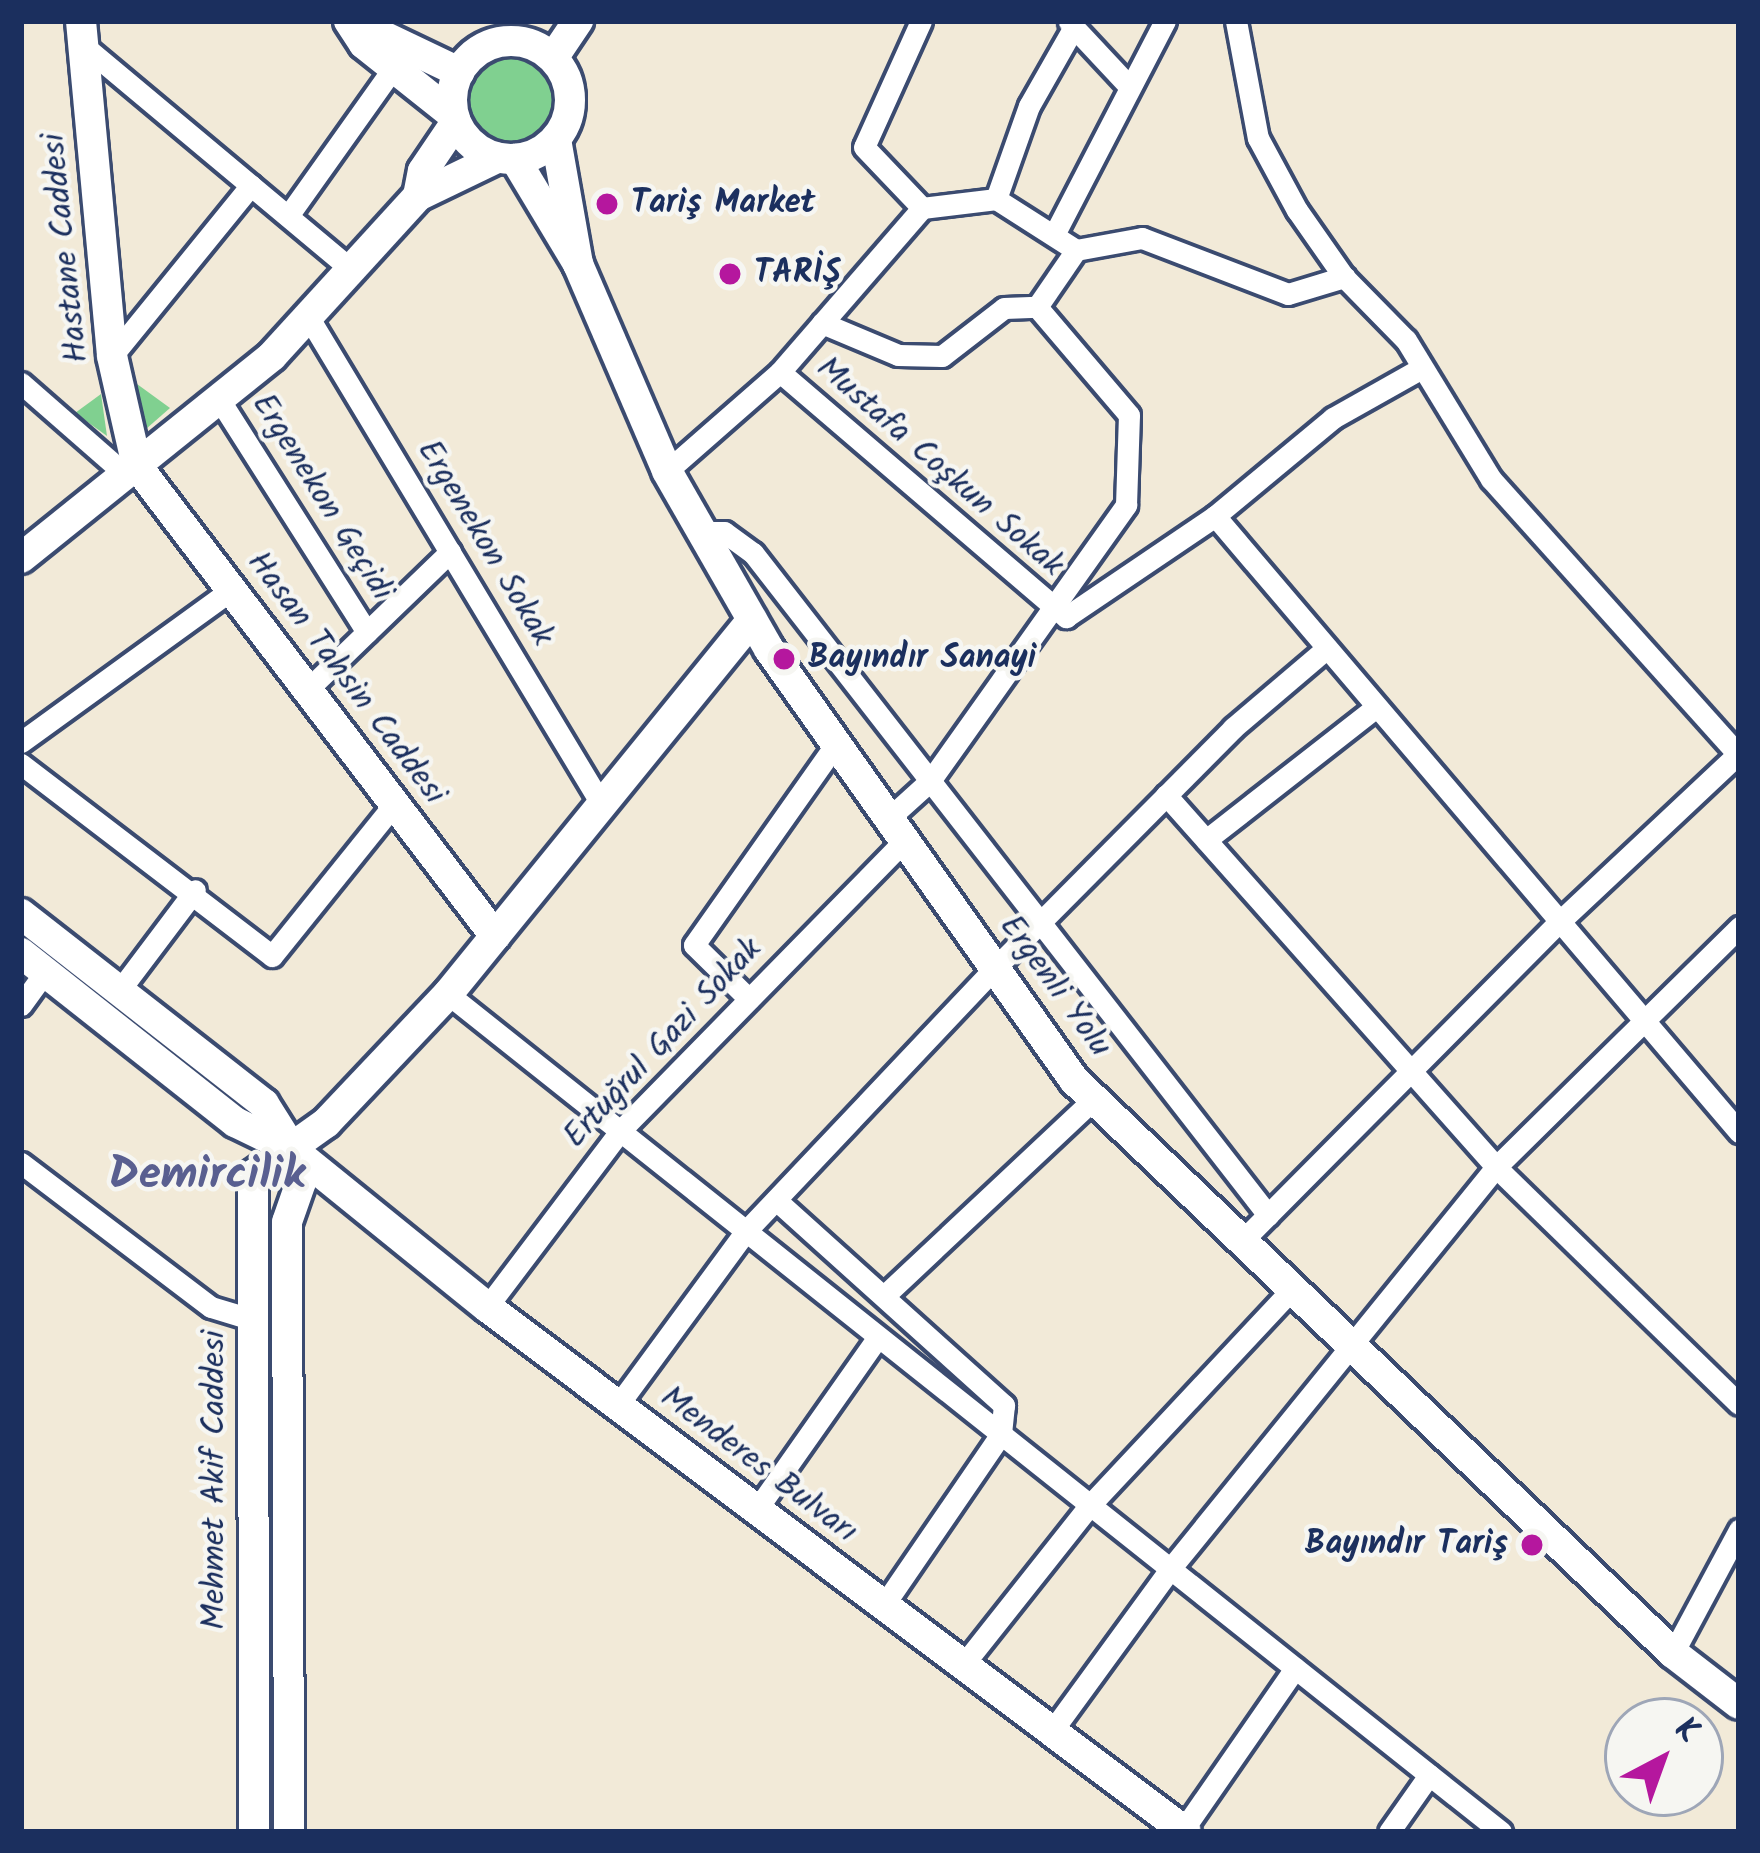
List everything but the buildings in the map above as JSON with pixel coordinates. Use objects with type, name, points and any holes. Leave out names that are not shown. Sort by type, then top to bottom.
[{"type":"street","points":[[351,21],[393,68],[454,118],[467,140],[506,159],[578,264]]},
{"type":"street","points":[[351,21],[459,72]]},
{"type":"street","points":[[553,58],[578,21]]},
{"type":"street","points":[[921,21],[865,147],[922,208]]},
{"type":"street","points":[[1056,231],[1128,85],[1166,21]]},
{"type":"street","points":[[1236,21],[1258,138],[1344,277],[1406,340],[1491,479],[1738,754],[1556,924],[1242,1241]]},
{"type":"street","points":[[996,199],[1029,106],[1070,26],[1128,85]]},
{"type":"street","points":[[21,558],[219,399],[309,318],[418,196],[556,139],[570,103],[553,58],[531,31],[476,52],[459,72],[454,118],[423,171],[418,196]]},
{"type":"street","points":[[82,34],[352,271]]},
{"type":"street","name":"Hastane Caddesi","points":[[82,34],[112,356],[132,470]]},
{"type":"street","points":[[288,216],[393,68]]},
{"type":"street","name":"Ergenli Yolu","points":[[556,139],[578,264],[667,471],[752,620],[994,968],[1094,1100],[1673,1653],[1739,1704]]},
{"type":"street","points":[[112,356],[251,185]]},
{"type":"street","points":[[667,471],[780,372],[922,208],[996,199],[1056,231],[1076,250]]},
{"type":"street","points":[[822,323],[898,355],[942,356],[1004,308],[1037,307],[1076,250],[1142,238],[1288,294],[1344,277]]},
{"type":"street","name":"Ertuğrul Gazi Sokak","points":[[487,1307],[620,1131],[749,999],[897,830],[1126,505],[1129,415],[1037,307]]},
{"type":"street","name":"Ergenekon Sokak","points":[[309,318],[602,805]]},
{"type":"street","points":[[1054,613],[1072,616],[1215,516],[1333,418],[1420,369]]},
{"type":"street","name":"Mustafa Coşkun Sokak","points":[[780,372],[1054,613]]},
{"type":"street","name":"Hasan Tahsin Caddesi","points":[[21,383],[132,470],[232,590],[495,936]]},
{"type":"street","name":"Ergenekon Geçidi","points":[[219,399],[367,632]]},
{"type":"street","points":[[1215,516],[1556,924],[1739,1132]]},
{"type":"street","points":[[702,532],[746,544],[1268,1215]]},
{"type":"street","name":"Ergenekon Geçidi","points":[[308,690],[450,552]]},
{"type":"street","points":[[21,742],[232,590]]},
{"type":"street","name":"Mehmet Akif Caddesi","points":[[254,1832],[253,1175],[293,1150],[448,994],[752,620]]},
{"type":"street","points":[[618,1405],[746,1232],[994,968],[1166,795],[1327,648]]},
{"type":"street","points":[[1206,839],[1376,707]]},
{"type":"street","points":[[749,999],[694,945],[836,743]]},
{"type":"street","points":[[21,764],[194,890],[272,956],[394,804]]},
{"type":"street","points":[[1166,795],[1496,1167],[1739,1403]]},
{"type":"street","points":[[119,991],[194,890]]},
{"type":"street","name":"Menderes Bulvarı","points":[[21,914],[264,1104],[293,1150]]},
{"type":"street","points":[[1052,1731],[1170,1569],[1355,1349],[1496,1167],[1645,1026],[1739,927]]},
{"type":"street","points":[[21,1005],[33,962]]},
{"type":"street","name":"Menderes Bulvarı","points":[[33,962],[235,1122],[293,1150],[487,1307],[1185,1831]]},
{"type":"street","points":[[448,994],[1501,1832]]},
{"type":"street","points":[[884,1296],[1094,1100]]},
{"type":"street","points":[[289,1832],[287,1222],[301,1182],[293,1150]]},
{"type":"street","points":[[21,1163],[211,1307],[251,1319]]},
{"type":"street","points":[[776,1200],[1000,1398],[1001,1434],[884,1605]]},
{"type":"street","points":[[963,1665],[1090,1505],[1292,1289]]},
{"type":"street","points":[[757,1509],[878,1336]]},
{"type":"street","points":[[1673,1653],[1739,1530]]},
{"type":"street","points":[[1185,1831],[1295,1668]]},
{"type":"street","points":[[1389,1832],[1430,1775]]},
{"type":"green space","points":[[512,54],[544,68],[558,100],[544,132],[512,146],[480,132],[466,100],[480,68]]},
{"type":"green space","points":[[137,384],[170,408],[146,429]]},
{"type":"green space","points":[[101,394],[107,436],[75,413]]},
{"type":"place","name":"Tariş Market","points":[[607,204]]},
{"type":"place","name":"TARİŞ","points":[[730,274]]},
{"type":"place","name":"Bayındır Sanayi","points":[[784,659]]},
{"type":"place","name":"Bayındır Tariş","points":[[1532,1545]]},
{"type":"district","name":"Demircilik","points":[[207,1177]]}]
